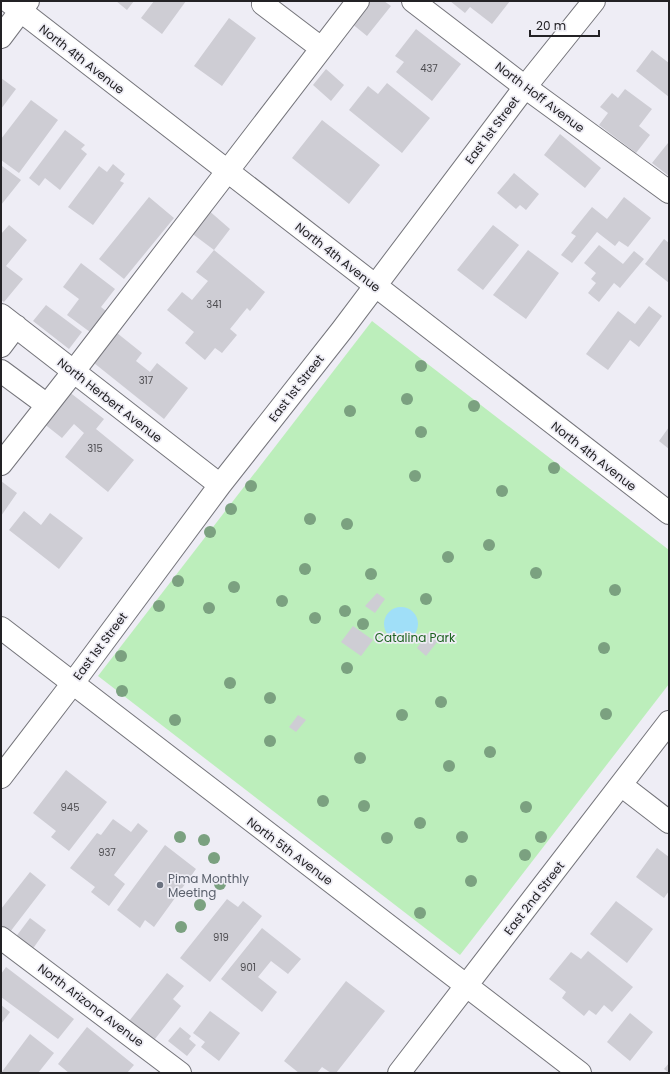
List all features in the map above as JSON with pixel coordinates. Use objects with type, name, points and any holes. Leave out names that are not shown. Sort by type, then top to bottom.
[{"type":"street","points":[[264,1],[263,4],[321,48]]},
{"type":"street","points":[[1,464],[358,1]]},
{"type":"street","name":"North Hoff Avenue","points":[[413,1],[525,87],[669,192]]},
{"type":"street","name":"East 1st Street","points":[[1,777],[73,683],[220,485],[342,330],[525,87],[594,1]]},
{"type":"street","points":[[1,37],[19,4]]},
{"type":"street","name":"North 4th Avenue","points":[[19,4],[374,286],[669,514]]},
{"type":"street","points":[[1,346],[8,320]]},
{"type":"street","name":"North Herbert Avenue","points":[[8,320],[220,485]]},
{"type":"street","points":[[1,371],[47,405]]},
{"type":"street","name":"North 5th Avenue","points":[[1,628],[580,1073]]},
{"type":"street","name":"East 2nd Street","points":[[399,1073],[669,722]]},
{"type":"street","points":[[621,785],[669,822]]},
{"type":"street","name":"North Arizona Avenue","points":[[1,938],[180,1073]]},
{"type":"green space","name":"Catalina Park","points":[[372,321],[669,550],[669,684],[460,955],[98,676]]},
{"type":"water","points":[[398,607],[404,607],[413,612],[417,618],[417,630],[413,636],[404,641],[398,641],[389,636],[384,627],[384,621],[389,612]]},
{"type":"building","points":[[116,1],[134,1],[127,10]]},
{"type":"building","points":[[154,1],[186,1],[162,34],[141,18]]},
{"type":"building","points":[[368,1],[384,1],[391,6],[367,36],[351,23]]},
{"type":"building","points":[[450,1],[510,1],[492,24],[470,7],[465,13]]},
{"type":"building","points":[[229,18],[256,38],[222,86],[194,66]]},
{"type":"building","points":[[416,29],[461,64],[432,101],[396,72],[404,62],[395,56]]},
{"type":"building","points":[[652,50],[669,63],[669,97],[636,71]]},
{"type":"building","points":[[326,69],[344,85],[331,101],[313,85]]},
{"type":"building","points":[[1,78],[16,89],[1,109]]},
{"type":"building","points":[[387,83],[430,118],[402,153],[349,110],[368,86],[378,94]]},
{"type":"building","points":[[625,89],[652,109],[639,126],[650,135],[636,153],[599,125],[608,113],[600,107],[612,93],[618,98]]},
{"type":"building","points":[[31,100],[58,120],[19,173],[1,160],[1,139]]},
{"type":"building","points":[[322,120],[380,165],[349,204],[292,158]]},
{"type":"building","points":[[65,130],[85,145],[81,149],[87,154],[60,190],[45,178],[39,186],[29,178]]},
{"type":"building","points":[[560,134],[601,168],[585,188],[544,155]]},
{"type":"building","points":[[668,143],[669,144],[669,176],[652,163]]},
{"type":"building","points":[[113,164],[125,174],[120,181],[124,183],[93,225],[68,207],[99,166],[107,172]]},
{"type":"building","points":[[2,166],[21,180],[1,205],[1,167]]},
{"type":"building","points":[[514,173],[539,194],[526,210],[520,205],[516,209],[497,193]]},
{"type":"building","points":[[149,197],[174,218],[124,279],[99,259]]},
{"type":"building","points":[[624,197],[651,218],[628,247],[619,241],[615,246],[597,232],[572,263],[561,255],[576,236],[571,233],[592,207],[607,219]]},
{"type":"building","points":[[207,209],[230,229],[214,250],[190,232]]},
{"type":"building","points":[[9,225],[27,240],[6,266],[23,279],[4,302],[1,300],[1,234]]},
{"type":"building","points":[[493,225],[519,245],[483,290],[457,270]]},
{"type":"building","points":[[664,239],[669,243],[669,283],[645,264]]},
{"type":"building","points":[[599,245],[623,264],[634,251],[644,259],[620,288],[614,283],[599,302],[588,293],[596,283],[591,279],[596,273],[584,263]]},
{"type":"building","points":[[214,250],[265,292],[250,311],[247,308],[230,329],[237,335],[222,353],[215,348],[205,360],[185,343],[194,332],[167,310],[182,292],[192,300],[208,281],[196,272]]},
{"type":"building","points":[[528,250],[559,273],[526,319],[493,295]]},
{"type":"building","points":[[81,263],[115,289],[101,307],[106,311],[90,332],[67,315],[79,299],[63,287]]},
{"type":"building","points":[[46,305],[82,332],[69,349],[33,321]]},
{"type":"building","points":[[649,306],[662,316],[639,347],[630,340],[608,370],[586,354],[618,311],[635,324]]},
{"type":"building","points":[[117,333],[142,353],[136,361],[150,372],[157,363],[188,388],[164,419],[94,363]]},
{"type":"building","points":[[68,391],[104,419],[96,429],[134,460],[108,492],[65,457],[84,433],[74,424],[62,438],[43,423]]},
{"type":"building","points":[[669,427],[669,449],[659,441]]},
{"type":"building","points":[[1,481],[17,493],[1,516]]},
{"type":"building","points":[[24,511],[41,525],[50,513],[83,538],[59,569],[9,530]]},
{"type":"building","points":[[377,593],[385,599],[375,613],[365,606]]},
{"type":"building","points":[[353,626],[373,640],[361,656],[341,642]]},
{"type":"building","points":[[428,633],[438,641],[426,656],[417,648]]},
{"type":"building","points":[[298,715],[306,720],[296,732],[289,727]]},
{"type":"building","points":[[66,770],[107,802],[69,851],[51,837],[56,831],[33,813]]},
{"type":"building","points":[[113,819],[131,832],[138,823],[148,831],[114,875],[125,884],[109,906],[91,892],[95,887],[70,868],[97,833],[101,835]]},
{"type":"building","name":"Pima Monthly Meeting","points":[[165,845],[196,869],[154,927],[145,920],[140,928],[117,910]]},
{"type":"building","points":[[657,848],[669,857],[669,891],[664,898],[636,877]]},
{"type":"building","points":[[30,872],[46,885],[10,932],[1,926],[1,909]]},
{"type":"building","points":[[227,899],[238,907],[243,901],[262,916],[210,982],[180,958]]},
{"type":"building","points":[[616,901],[653,929],[627,963],[590,934]]},
{"type":"building","points":[[30,918],[46,930],[32,950],[15,938]]},
{"type":"building","points":[[262,928],[301,959],[288,974],[271,961],[258,977],[277,992],[262,1012],[221,979]]},
{"type":"building","points":[[588,951],[633,987],[612,1012],[604,1005],[596,1015],[589,1010],[584,1016],[562,998],[566,992],[549,979],[571,952],[581,959]]},
{"type":"building","points":[[6,967],[74,1019],[58,1039],[1,997],[1,974]]},
{"type":"building","points":[[167,973],[184,986],[173,999],[181,1006],[151,1044],[126,1025]]},
{"type":"building","points":[[346,981],[385,1011],[336,1073],[331,1073],[322,1067],[317,1073],[299,1073],[284,1061]]},
{"type":"building","points":[[1,1005],[10,1012],[1,1024]]},
{"type":"building","points":[[210,1011],[240,1033],[219,1061],[201,1047],[205,1042],[193,1033]]},
{"type":"building","points":[[630,1013],[653,1032],[630,1061],[607,1042]]},
{"type":"building","points":[[87,1027],[134,1065],[127,1073],[69,1073],[58,1064]]},
{"type":"building","points":[[180,1027],[191,1036],[189,1039],[196,1045],[187,1056],[168,1041]]},
{"type":"building","points":[[30,1034],[54,1053],[38,1073],[1,1073]]},
{"type":"building","points":[[669,1063],[669,1073],[664,1069]]},
{"type":"place","name":"Pima Monthly Meeting","points":[[160,885]]}]
